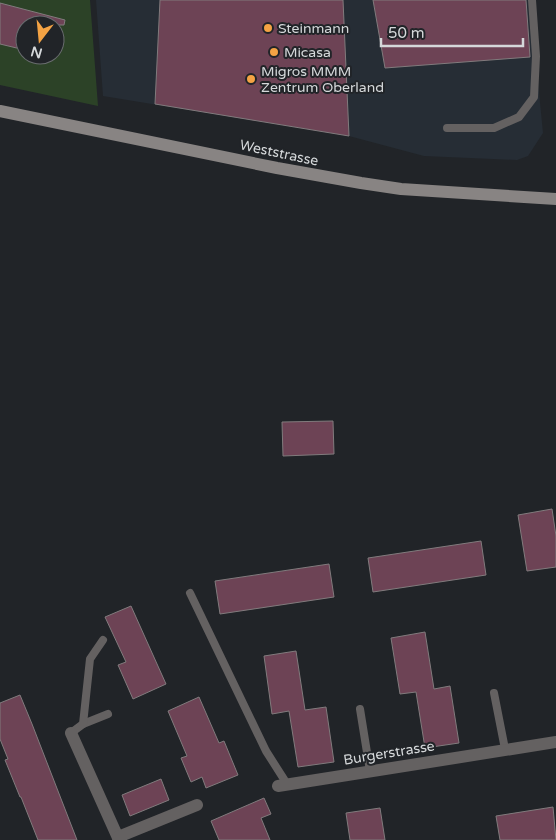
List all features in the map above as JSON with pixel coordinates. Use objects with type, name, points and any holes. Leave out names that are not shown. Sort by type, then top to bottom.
[{"type":"main road","name":"Weststrasse","points":[[0,111],[361,184],[556,200]]},
{"type":"street","points":[[71,733],[118,839],[198,804]]},
{"type":"street","name":"Burgerstrasse","points":[[282,785],[556,742]]},
{"type":"lane","points":[[446,128],[494,128],[519,117],[534,97],[536,56],[532,0]]},
{"type":"lane","points":[[190,593],[282,785]]},
{"type":"lane","points":[[83,724],[90,659],[103,640]]},
{"type":"lane","points":[[494,693],[505,750]]},
{"type":"lane","points":[[360,709],[370,771]]},
{"type":"lane","points":[[71,733],[83,724],[108,714]]},
{"type":"shaded area","points":[[96,0],[530,0],[543,133],[528,156],[517,160],[424,156],[349,136],[103,96]]},
{"type":"green space","points":[[0,0],[90,0],[98,106],[0,85]]},
{"type":"building","name":"Migros MMM Zentrum Oberland","points":[[160,0],[343,0],[349,136],[155,104]]},
{"type":"building","name":"Migros MMM Zentrum Oberland","points":[[373,0],[526,0],[530,57],[385,68]]},
{"type":"building","points":[[0,3],[46,15],[15,15],[15,48],[0,44]]},
{"type":"building","points":[[333,421],[334,454],[283,456],[282,422]]},
{"type":"building","points":[[552,509],[556,536],[556,567],[527,571],[518,515]]},
{"type":"building","points":[[481,541],[486,575],[373,592],[368,558]]},
{"type":"building","points":[[329,564],[334,597],[220,614],[215,581]]},
{"type":"building","points":[[131,606],[166,684],[133,699],[118,665],[126,662],[105,617]]},
{"type":"building","points":[[425,632],[434,689],[450,686],[459,743],[425,748],[416,692],[400,694],[391,638]]},
{"type":"building","points":[[296,651],[305,710],[326,707],[334,762],[298,767],[289,711],[272,714],[264,656]]},
{"type":"building","points":[[20,695],[77,840],[38,840],[5,760],[8,759],[0,739],[0,703]]},
{"type":"building","points":[[199,697],[219,743],[224,741],[238,775],[206,788],[202,777],[191,782],[181,758],[187,756],[168,711]]},
{"type":"building","points":[[161,779],[169,800],[130,816],[122,795]]},
{"type":"building","points":[[264,798],[271,814],[261,818],[270,840],[219,840],[211,821]]},
{"type":"building","points":[[553,807],[556,840],[500,840],[496,816]]},
{"type":"building","points":[[380,808],[385,840],[350,840],[346,813]]},
{"type":"place","name":"Steinmann","points":[[268,28]]},
{"type":"place","name":"Micasa","points":[[274,52]]},
{"type":"place","name":"Migros MMM Zentrum Oberland","points":[[251,79]]}]
